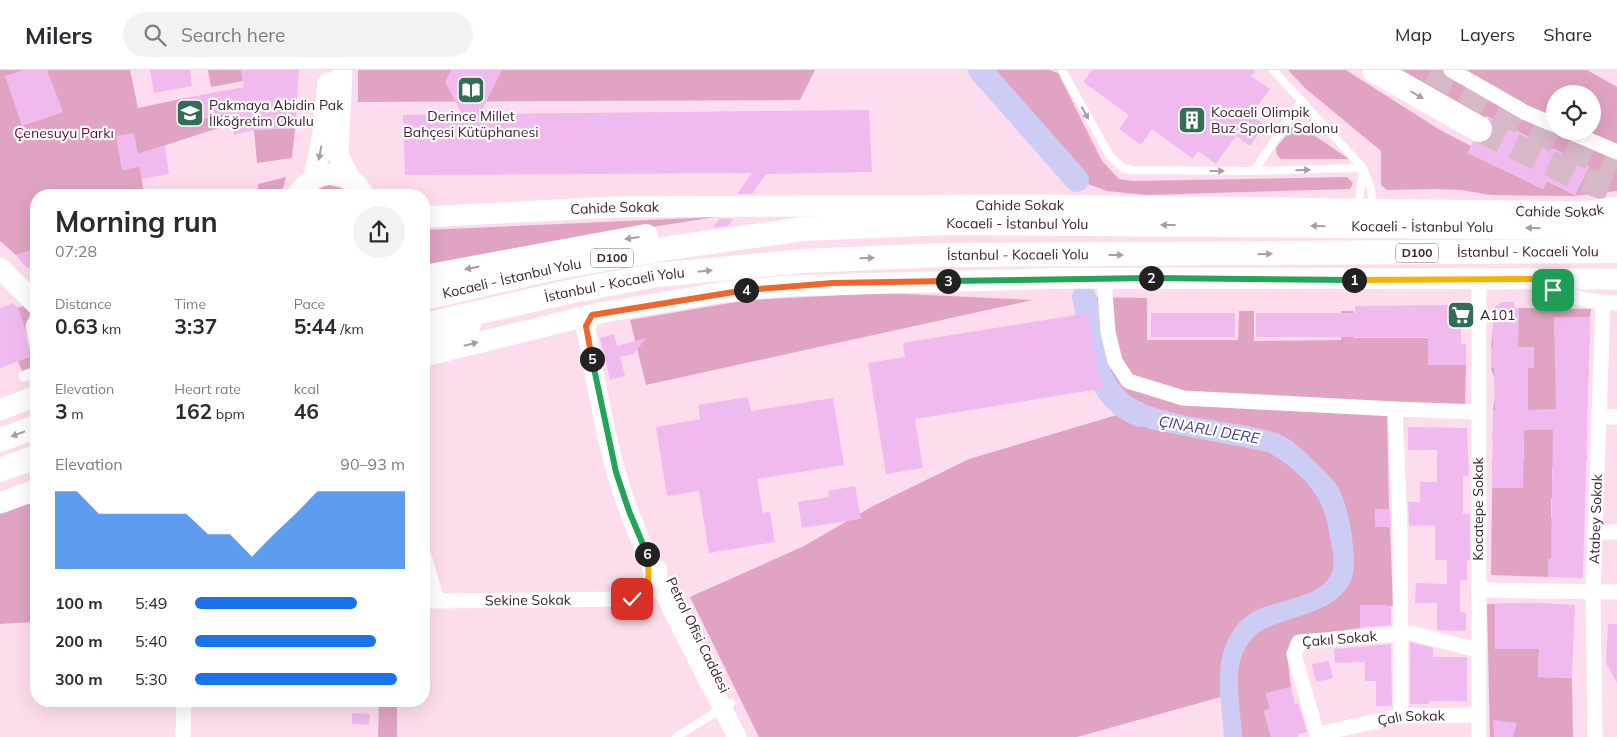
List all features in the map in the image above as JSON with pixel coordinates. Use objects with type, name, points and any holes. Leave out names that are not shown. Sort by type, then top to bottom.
[{"type":"highway","points":[[1376,70],[1480,130]]},
{"type":"highway","points":[[1568,228],[1617,220]]},
{"type":"highway","name":"Kocaeli - İstanbul Yolu","points":[[430,297],[559,267],[676,247],[802,229],[947,223],[1617,228]]},
{"type":"highway","points":[[430,276],[610,241],[674,232],[802,229]]},
{"type":"highway","name":"İstanbul - Kocaeli Yolu","points":[[430,324],[500,306],[657,275],[802,261],[945,255],[1217,255],[1617,251]]},
{"type":"highway","points":[[430,343],[500,306]]},
{"type":"highway","points":[[0,440],[30,429]]},
{"type":"highway","points":[[0,470],[30,459]]},
{"type":"main road","points":[[314,177],[323,134],[329,70]]},
{"type":"main road","points":[[342,70],[338,154],[348,176],[361,189]]},
{"type":"main road","points":[[301,189],[314,177],[348,176]]},
{"type":"main road","name":"Cahide Sokak","points":[[430,217],[616,207],[1062,207],[1366,204],[1576,201],[1617,197]]},
{"type":"main road","name":"Cahide Sokak","points":[[430,202],[616,199],[1062,207]]},
{"type":"main road","name":"Cahide Sokak","points":[[1366,204],[1584,212],[1617,207]]},
{"type":"main road","points":[[1062,207],[1073,272]]},
{"type":"main road","points":[[0,257],[30,284]]},
{"type":"main road","points":[[0,268],[30,298]]},
{"type":"main road","points":[[430,354],[599,313],[724,292],[788,286],[1073,272],[1479,280],[1617,279]]},
{"type":"main road","points":[[0,410],[30,391]]},
{"type":"main road","points":[[0,503],[30,492]]},
{"type":"street","points":[[1451,70],[1526,113],[1546,122]]},
{"type":"street","points":[[1589,140],[1617,152]]},
{"type":"street","points":[[1073,272],[1108,332],[1115,361],[1128,381],[1183,398],[1478,412]]},
{"type":"street","points":[[0,275],[30,303]]},
{"type":"street","points":[[1536,279],[1565,294],[1610,302]]},
{"type":"street","name":"Kocatepe Sokak","points":[[1478,737],[1479,280]]},
{"type":"street","name":"Atabey Sokak","points":[[1595,737],[1594,532],[1599,417],[1610,302]]},
{"type":"street","points":[[555,323],[574,324],[586,330],[589,318],[599,313]]},
{"type":"street","name":"Petrol Ofisi Caddesi","points":[[599,313],[595,320],[594,328],[625,470],[652,551],[681,619],[727,706],[747,737]]},
{"type":"street","name":"Petrol Ofisi Caddesi","points":[[586,330],[616,472],[629,511],[652,551]]},
{"type":"street","points":[[1395,409],[1400,527],[1401,716]]},
{"type":"street","points":[[1599,417],[1617,417]]},
{"type":"street","points":[[1594,532],[1617,532]]},
{"type":"street","points":[[632,599],[645,595],[652,590],[657,577],[652,551]]},
{"type":"street","points":[[632,599],[642,594],[646,588],[652,551]]},
{"type":"street","name":"Petrol Ofisi Caddesi","points":[[657,577],[668,602]]},
{"type":"street","points":[[1478,590],[1617,592]]},
{"type":"street","points":[[632,599],[645,598],[668,602],[681,619]]},
{"type":"street","points":[[632,599],[681,619]]},
{"type":"street","name":"Sekine Sokak","points":[[431,600],[632,599]]},
{"type":"street","name":"Çakıl Sokak","points":[[1317,736],[1294,654],[1299,642],[1400,632],[1423,634],[1477,650]]},
{"type":"street","name":"Petrol Ofisi Caddesi","points":[[727,706],[737,737]]},
{"type":"street","points":[[183,737],[184,707]]},
{"type":"street","name":"Çalı Sokak","points":[[1317,736],[1401,716],[1478,715]]},
{"type":"lane","points":[[1062,70],[1110,156],[1123,168],[1140,171],[1254,171],[1363,168]]},
{"type":"lane","points":[[1274,70],[1363,168],[1372,189],[1366,204]]},
{"type":"lane","points":[[1254,171],[1302,100]]},
{"type":"lane","points":[[1363,168],[1366,204]]},
{"type":"lane","points":[[676,737],[727,706]]},
{"type":"green space","name":"Çenesuyu Parkı","points":[[0,70],[130,70],[138,108],[185,98],[190,121],[249,109],[231,124],[138,154],[143,189],[30,189],[30,251],[16,255],[0,241]]},
{"type":"green space","points":[[208,70],[241,70],[243,81],[211,87]]},
{"type":"green space","points":[[358,70],[815,70],[800,100],[358,102]]},
{"type":"green space","points":[[982,70],[1050,70],[1058,73],[1102,161],[1119,179],[1133,181],[1347,177],[1353,183],[1350,189],[1146,195],[1107,191],[1077,180]]},
{"type":"green space","points":[[1288,70],[1346,70],[1440,130],[1471,146],[1468,153],[1543,189],[1547,181],[1575,195],[1589,166],[1486,116],[1484,121],[1392,70],[1587,70],[1617,87],[1617,191],[1574,196],[1491,195],[1461,190],[1435,189],[1387,190],[1381,185],[1381,151],[1305,88]]},
{"type":"green space","points":[[1296,123],[1349,159],[1281,159],[1277,155],[1276,148]]},
{"type":"green space","points":[[295,128],[292,158],[257,163],[254,130]]},
{"type":"green space","points":[[286,177],[283,189],[258,189],[258,184]]},
{"type":"green space","points":[[329,185],[342,189],[319,189]]},
{"type":"green space","points":[[716,217],[499,251],[430,265],[430,230]]},
{"type":"green space","points":[[884,293],[1033,300],[646,385],[630,320],[748,300]]},
{"type":"green space","points":[[1084,297],[1147,298],[1147,340],[1238,340],[1239,311],[1254,311],[1254,341],[1341,340],[1341,311],[1354,311],[1354,338],[1428,338],[1428,365],[1466,365],[1465,411],[1387,408],[1389,509],[1375,510],[1375,526],[1390,527],[1393,606],[1361,605],[1360,628],[1302,636],[1290,642],[1287,655],[1291,687],[1266,694],[1270,709],[1264,711],[1271,737],[1232,737],[1221,697],[1077,737],[759,737],[690,597],[804,546],[873,506],[969,459],[1130,411],[1114,399],[1105,388]]},
{"type":"green space","points":[[30,304],[30,342],[17,308]]},
{"type":"green space","points":[[1519,308],[1591,309],[1590,317],[1554,317],[1554,335],[1590,335],[1589,348],[1556,367],[1589,368],[1588,379],[1556,398],[1588,398],[1587,409],[1554,427],[1587,427],[1587,437],[1553,436],[1577,455],[1587,456],[1585,469],[1552,469],[1552,488],[1585,488],[1583,500],[1551,499],[1551,518],[1583,519],[1583,560],[1548,559],[1548,577],[1491,575],[1492,488],[1523,488],[1523,469],[1492,469],[1492,459],[1524,459],[1524,440],[1492,439],[1493,430],[1536,430],[1536,410],[1493,410],[1495,398],[1527,398],[1494,377],[1491,368],[1534,368],[1534,347],[1491,347],[1493,328],[1518,328]]},
{"type":"green space","points":[[30,357],[30,374],[24,376],[18,361]]},
{"type":"green space","points":[[30,501],[30,622],[0,624],[0,512]]},
{"type":"green space","points":[[1541,603],[1538,677],[1572,678],[1573,737],[1490,737],[1487,604]]},
{"type":"green space","points":[[379,707],[397,707],[397,737],[378,737]]},
{"type":"water","points":[[1084,297],[1093,297],[1097,343],[1101,360],[1104,368],[1117,386],[1135,399],[1158,408],[1182,415],[1258,428],[1284,436],[1302,450],[1333,480],[1342,495],[1348,514],[1353,543],[1354,561],[1352,577],[1345,590],[1335,600],[1322,608],[1264,629],[1253,637],[1247,645],[1242,654],[1238,676],[1242,737],[1224,737],[1220,673],[1225,647],[1235,628],[1249,615],[1257,610],[1312,591],[1329,578],[1333,568],[1333,558],[1325,514],[1320,502],[1307,483],[1289,466],[1268,452],[1149,429],[1121,415],[1130,411],[1111,396],[1101,381],[1091,345]]},
{"type":"building","points":[[23,70],[47,70],[63,112],[22,126],[5,76]]},
{"type":"building","points":[[150,70],[190,70],[192,86],[154,93]]},
{"type":"building","points":[[241,70],[299,70],[295,128],[254,130],[234,135],[228,113],[189,121],[185,98],[244,87]]},
{"type":"building","points":[[451,70],[502,70],[480,114],[869,110],[872,172],[766,174],[752,194],[737,194],[752,173],[405,175],[403,115],[462,114],[445,82]]},
{"type":"building","name":"Kocaeli Olimpik Buz Sporları Salonu","points":[[1092,70],[1256,70],[1251,76],[1270,89],[1251,115],[1265,125],[1250,146],[1236,136],[1216,164],[1198,151],[1193,159],[1152,129],[1141,145],[1119,129],[1129,115],[1083,82]]},
{"type":"building","points":[[1487,117],[1589,166],[1575,195],[1547,181],[1543,189],[1468,153],[1473,142],[1486,142],[1492,136],[1494,128]]},
{"type":"building","points":[[134,133],[138,154],[165,145],[169,174],[142,179],[140,167],[122,170],[116,136]]},
{"type":"building","points":[[719,219],[733,219],[728,226],[713,228]]},
{"type":"building","points":[[30,251],[30,267],[27,268],[16,255]]},
{"type":"building","points":[[1502,302],[1514,302],[1514,308],[1519,308],[1518,347],[1534,347],[1534,368],[1528,368],[1528,410],[1556,409],[1554,317],[1590,317],[1583,578],[1548,577],[1548,559],[1551,559],[1553,430],[1524,430],[1523,488],[1492,488],[1493,410],[1495,410],[1494,368],[1491,368],[1493,308]]},
{"type":"building","points":[[13,303],[18,308],[30,349],[30,357],[0,368],[0,308]]},
{"type":"building","points":[[1461,305],[1461,344],[1466,344],[1466,365],[1428,365],[1428,337],[1256,337],[1256,313],[1355,313],[1355,306]]},
{"type":"building","points":[[1088,313],[1098,372],[1105,388],[915,419],[923,468],[886,474],[868,363],[905,357],[903,343]]},
{"type":"building","points":[[1151,313],[1235,313],[1235,337],[1151,337]]},
{"type":"building","points":[[614,334],[617,346],[646,338],[634,354],[620,357],[625,376],[610,380],[600,338]]},
{"type":"building","points":[[748,397],[751,411],[833,398],[844,465],[757,479],[763,513],[770,512],[775,542],[709,553],[699,491],[667,496],[656,427],[700,419],[698,405]]},
{"type":"building","points":[[1408,427],[1467,428],[1469,476],[1463,476],[1463,514],[1470,514],[1470,561],[1467,560],[1467,580],[1460,580],[1460,612],[1466,613],[1466,631],[1437,630],[1437,603],[1415,603],[1416,583],[1447,584],[1447,560],[1435,560],[1435,525],[1409,526],[1408,502],[1420,502],[1420,482],[1437,482],[1437,450],[1408,450]]},
{"type":"building","points":[[855,486],[861,519],[802,528],[798,502],[829,497],[828,491]]},
{"type":"building","points":[[1375,509],[1390,509],[1391,526],[1375,527]]},
{"type":"building","points":[[1541,603],[1575,605],[1572,678],[1538,677],[1539,649],[1495,649],[1495,604]]},
{"type":"building","points":[[1360,605],[1391,606],[1391,625],[1360,628]]},
{"type":"building","points":[[1608,624],[1617,624],[1617,683],[1606,663]]},
{"type":"building","points":[[1410,642],[1433,648],[1433,657],[1467,657],[1467,701],[1429,701],[1429,704],[1410,704]]},
{"type":"building","points":[[1391,644],[1392,706],[1376,706],[1376,681],[1365,681],[1365,662],[1335,663],[1334,649]]},
{"type":"building","points":[[1329,661],[1333,678],[1316,682],[1312,664]]},
{"type":"building","points":[[1291,687],[1295,704],[1298,703],[1307,732],[1298,734],[1298,737],[1271,737],[1264,710],[1270,709],[1266,693]]},
{"type":"building","points":[[352,713],[370,714],[369,725],[352,724]]},
{"type":"building","points":[[1493,720],[1517,723],[1513,737],[1494,737]]},
{"type":"waterway","points":[[980,70],[1077,180]]},
{"type":"waterway","name":"ÇINARLI DERE","points":[[1084,297],[1093,349],[1103,381],[1111,394],[1123,406],[1140,415]]},
{"type":"tunnel","points":[[1431,70],[1522,122],[1617,168]]},
{"type":"tunnel","points":[[1479,129],[1582,179],[1617,192]]},
{"type":"place","name":"Derince Millet Bahçesi Kütüphanesi","points":[[471,90]]},
{"type":"place","name":"Pakmaya Abidin Pak İlköğretim Okulu","points":[[190,113]]},
{"type":"place","name":"Kocaeli Olimpik Buz Sporları Salonu","points":[[1192,120]]},
{"type":"place","name":"A101","points":[[1461,315]]},
{"type":"route","points":[[632,599],[642,594],[646,588],[649,570],[647,553],[629,511],[616,472],[586,330],[586,322],[592,315],[724,292],[833,283],[1068,278],[1536,279],[1553,290]]}]
